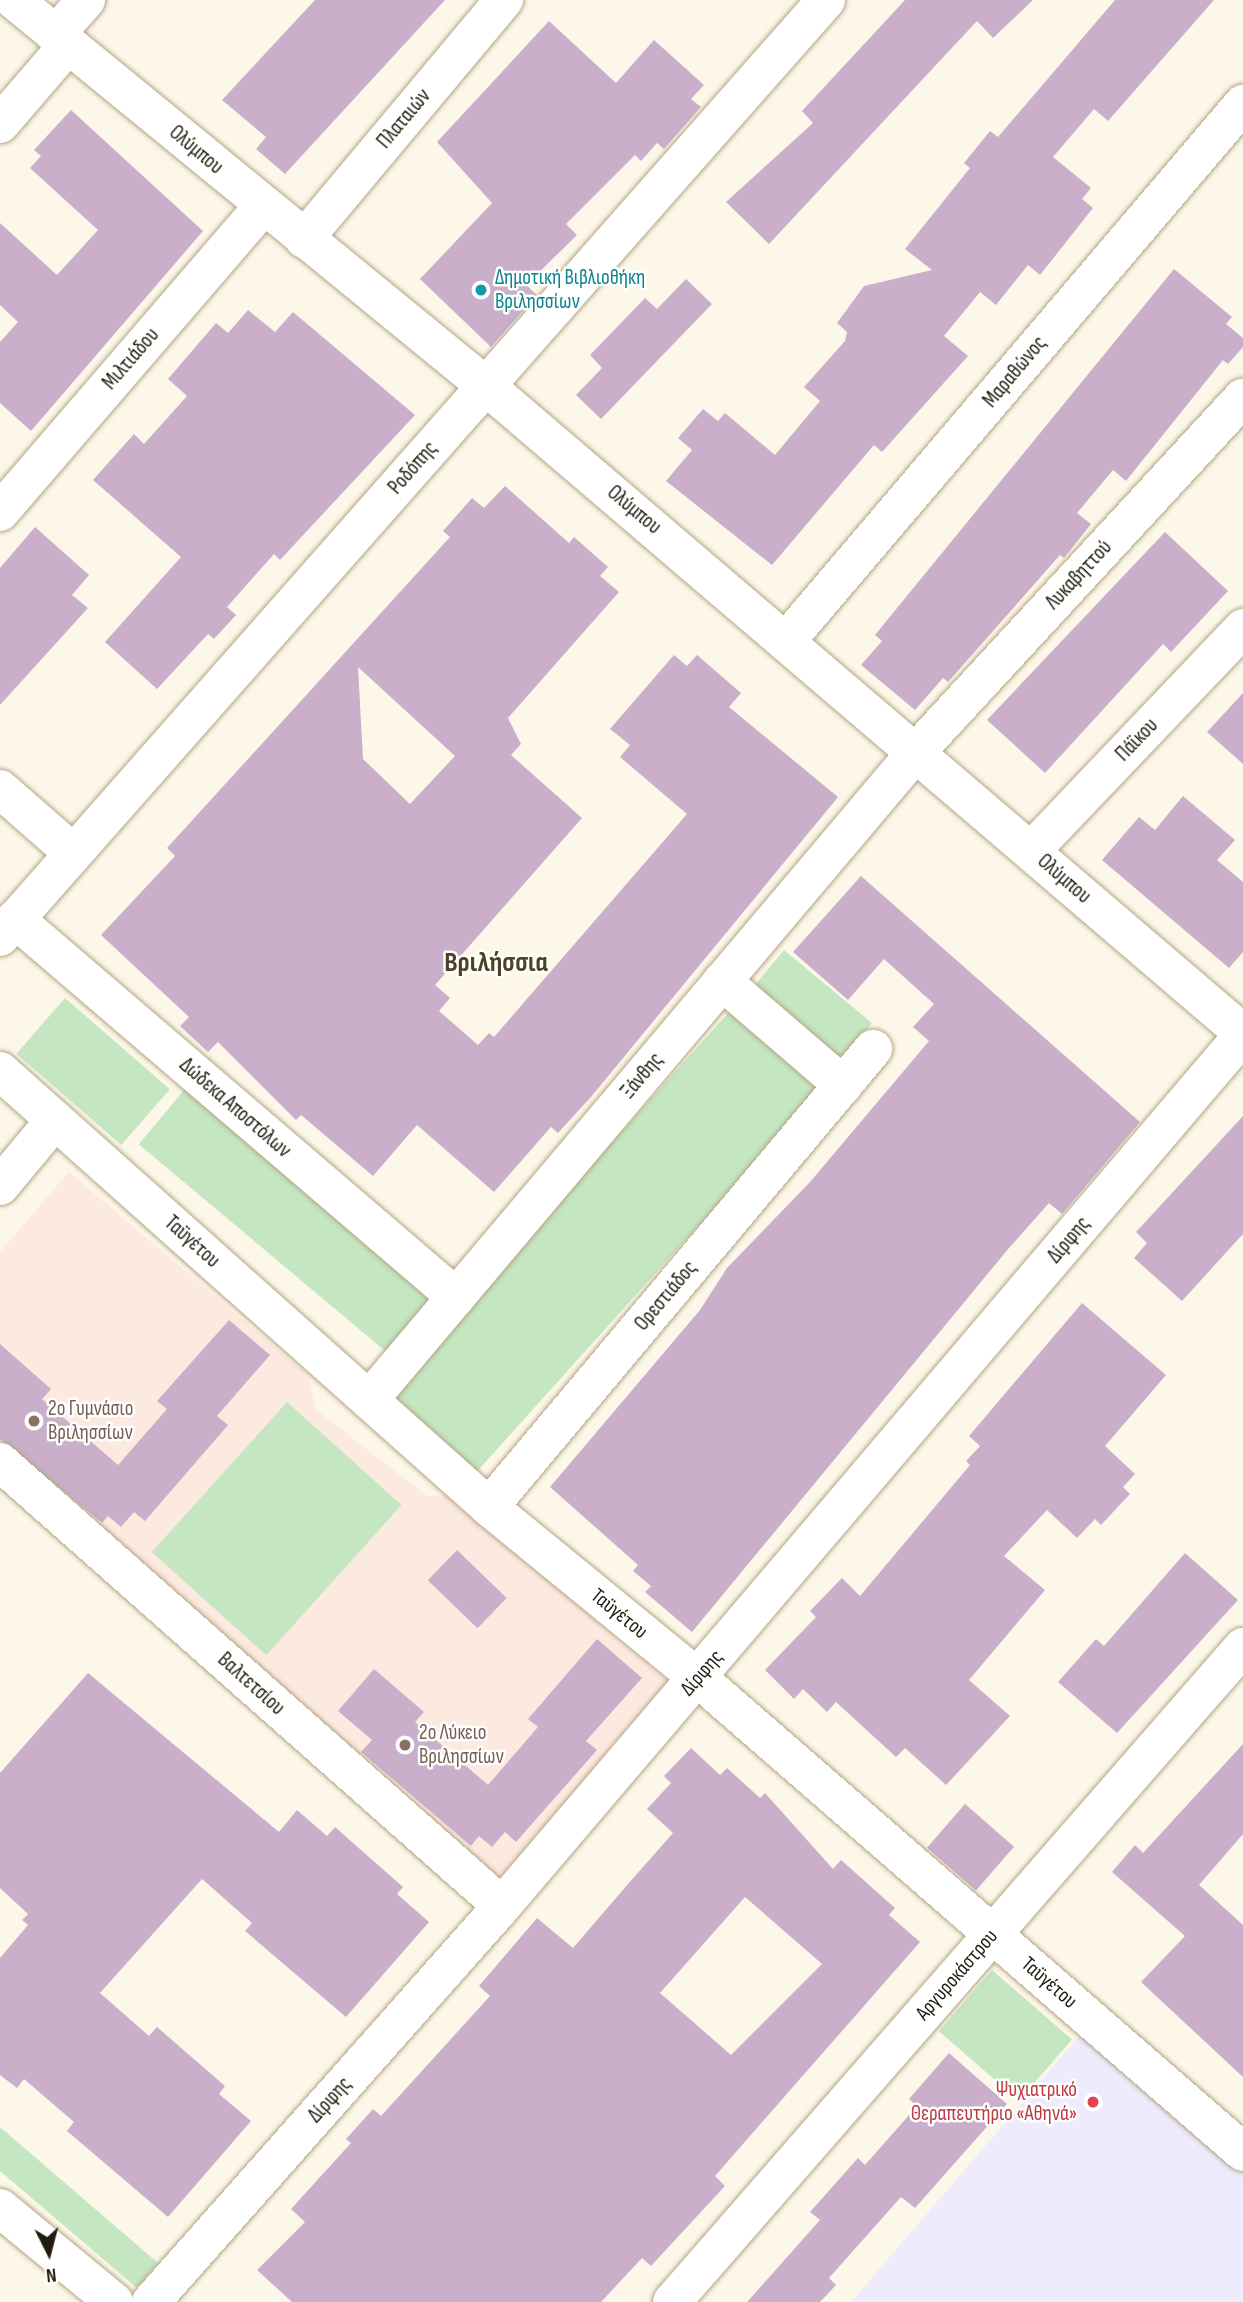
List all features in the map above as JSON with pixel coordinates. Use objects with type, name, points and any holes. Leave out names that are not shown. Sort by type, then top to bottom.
[{"type":"street","name":"Ολύμπου","points":[[14,0],[262,206],[486,386],[787,640],[1243,1034]]},
{"type":"street","points":[[0,124],[62,40],[86,0]]},
{"type":"street","name":"Πλαταιών","points":[[304,239],[504,0]]},
{"type":"street","name":"Ροδόπης","points":[[8,928],[826,0]]},
{"type":"street","name":"Μαραθώνος","points":[[787,640],[1243,104]]},
{"type":"street","name":"Μιλτιάδου","points":[[0,512],[262,206]]},
{"type":"street","name":"Λυκαβηττού","points":[[916,752],[1243,398]]},
{"type":"street","name":"Πάϊκου","points":[[1031,851],[1243,628]]},
{"type":"street","name":"Ξάνθης","points":[[369,1400],[916,752]]},
{"type":"street","points":[[0,789],[73,853]]},
{"type":"street","name":"Δώδεκα Αποστόλων","points":[[8,928],[456,1297]]},
{"type":"street","points":[[722,981],[843,1085]]},
{"type":"street","name":"Δίρφης","points":[[151,2302],[502,1906],[1243,1034]]},
{"type":"street","name":"Ορεστιάδος","points":[[489,1507],[873,1049]]},
{"type":"street","name":"Ταϋγέτου","points":[[0,1071],[489,1507],[698,1678],[1243,2152]]},
{"type":"street","points":[[0,1186],[55,1120]]},
{"type":"street","name":"Βαλτετσίου","points":[[0,1462],[502,1906]]},
{"type":"street","name":"Αργυροκάστρου","points":[[672,2302],[1243,1647]]},
{"type":"street","points":[[0,2208],[114,2302]]},
{"type":"shaded area","points":[[69,1172],[309,1376],[315,1409],[427,1496],[446,1495],[678,1689],[498,1888],[0,1448],[0,1252]]},
{"type":"shaded area","name":"Ψυχιατρικό Θεραπευτήριο «Αθηνά»","points":[[1083,2032],[1243,2172],[1243,2302],[851,2302]]},
{"type":"green space","points":[[784,950],[872,1023],[848,1052],[837,1057],[749,992]]},
{"type":"green space","points":[[65,998],[170,1089],[121,1145],[16,1054]]},
{"type":"green space","points":[[730,1011],[819,1091],[473,1476],[384,1395]]},
{"type":"green space","points":[[185,1089],[436,1300],[390,1355],[139,1144]]},
{"type":"green space","points":[[287,1402],[401,1505],[266,1655],[152,1552]]},
{"type":"green space","points":[[992,1970],[1072,2040],[1019,2101],[939,2031]]},
{"type":"green space","points":[[0,2127],[158,2263],[137,2288],[0,2171]]},
{"type":"building","points":[[315,0],[445,0],[285,174],[256,149],[266,137],[222,100]]},
{"type":"building","points":[[905,0],[1033,0],[993,38],[977,21],[769,244],[726,202],[813,123],[802,111]]},
{"type":"building","points":[[1115,0],[1214,0],[1108,121],[1094,109],[1053,157],[1091,188],[1082,199],[1093,208],[1040,275],[1028,265],[996,305],[980,292],[944,336],[968,356],[882,452],[874,445],[772,565],[666,481],[692,450],[678,438],[703,409],[718,421],[725,413],[775,455],[820,401],[804,387],[845,341],[847,332],[837,323],[864,286],[932,270],[905,249],[970,168],[964,163],[990,131],[998,137]]},
{"type":"building","points":[[549,21],[616,83],[654,40],[704,85],[691,99],[701,107],[664,149],[657,143],[641,161],[635,155],[566,224],[577,235],[526,285],[537,295],[491,347],[420,279],[492,203],[437,142]]},
{"type":"building","points":[[71,110],[203,231],[31,431],[0,403],[0,342],[18,322],[0,305],[0,223],[57,275],[98,230],[30,168],[41,156],[34,150]]},
{"type":"building","points":[[1174,269],[1232,317],[1226,324],[1243,338],[1243,347],[1228,364],[1223,360],[1126,481],[1113,470],[1077,513],[1091,524],[1064,558],[1060,555],[948,682],[943,678],[915,710],[861,665],[882,641],[875,635]]},
{"type":"building","points":[[686,279],[712,304],[601,419],[576,395],[602,368],[590,355],[645,298],[657,309]]},
{"type":"building","points":[[248,310],[275,332],[293,312],[415,415],[280,560],[274,554],[227,607],[236,615],[214,639],[208,634],[157,689],[105,642],[181,557],[93,480],[134,434],[144,444],[187,396],[168,379],[216,323],[228,333]]},
{"type":"building","points":[[505,486],[569,543],[574,537],[608,567],[600,576],[619,592],[508,718],[521,744],[511,755],[582,818],[435,985],[450,998],[439,1011],[478,1045],[489,1033],[494,1037],[687,814],[620,757],[630,745],[610,729],[674,655],[687,666],[697,655],[741,693],[729,707],[838,797],[591,1097],[558,1133],[551,1127],[494,1192],[417,1125],[373,1176],[301,1115],[296,1120],[218,1042],[208,1052],[180,1026],[189,1017],[101,935],[175,856],[167,848],[450,537],[443,531],[472,498],[484,508]],"holes":[[[358,667],[455,756],[410,804],[363,759]]]},
{"type":"building","points":[[35,527],[89,575],[72,595],[88,608],[0,705],[0,568]]},
{"type":"building","points":[[1165,532],[1228,591],[1171,652],[1163,644],[1045,773],[987,720]]},
{"type":"building","points":[[1243,693],[1243,764],[1207,732]]},
{"type":"building","points":[[1183,796],[1235,840],[1217,860],[1243,882],[1243,952],[1229,968],[1102,860],[1139,817],[1155,830]]},
{"type":"building","points":[[861,876],[1140,1122],[1062,1214],[1049,1203],[1009,1248],[692,1632],[645,1592],[651,1586],[633,1571],[638,1565],[550,1487],[700,1310],[727,1268],[810,1182],[929,1041],[913,1027],[934,1004],[884,959],[848,1000],[793,952]]},
{"type":"building","points":[[1243,1116],[1243,1234],[1182,1301],[1134,1258],[1147,1243],[1136,1232]]},
{"type":"building","points":[[1082,1303],[1166,1375],[1105,1446],[1135,1474],[1123,1487],[1130,1494],[1101,1525],[1095,1519],[1077,1538],[1047,1510],[1004,1556],[1045,1590],[969,1680],[1010,1716],[946,1785],[905,1748],[896,1757],[836,1702],[827,1712],[803,1689],[794,1699],[765,1670],[816,1617],[810,1611],[842,1578],[860,1596],[970,1465],[966,1461],[980,1446],[969,1436]]},
{"type":"building","name":"2ο Γυμνάσιο Βριλησσίων","points":[[229,1320],[270,1355],[217,1416],[228,1425],[145,1521],[134,1512],[121,1527],[108,1516],[102,1523],[0,1439],[0,1344],[51,1389],[42,1399],[118,1465],[167,1409],[157,1401]]},
{"type":"building","points":[[457,1550],[507,1598],[477,1628],[428,1580]]},
{"type":"building","points":[[1185,1553],[1238,1600],[1117,1733],[1058,1682],[1096,1639],[1104,1646]]},
{"type":"building","name":"2ο Λύκειο Βριλησσίων","points":[[597,1639],[642,1678],[586,1741],[597,1750],[516,1842],[505,1832],[492,1847],[479,1836],[471,1846],[361,1752],[372,1740],[338,1711],[374,1669],[424,1712],[415,1722],[488,1785],[538,1727],[528,1719]]},
{"type":"building","points":[[88,1673],[279,1832],[297,1810],[327,1836],[335,1827],[403,1887],[397,1894],[429,1922],[346,2017],[245,1931],[252,1923],[202,1879],[100,1993],[149,2036],[157,2027],[225,2086],[219,2094],[251,2121],[168,2217],[67,2131],[74,2122],[24,2079],[17,2088],[0,2075],[0,1958],[28,1925],[22,1920],[28,1914],[0,1888],[0,1773]]},
{"type":"building","points":[[1243,1744],[1243,1834],[1199,1885],[1243,1925],[1243,2077],[1141,1982],[1185,1936],[1112,1872],[1135,1845],[1143,1853]]},
{"type":"building","points":[[691,1748],[720,1775],[727,1768],[760,1798],[765,1793],[833,1869],[841,1860],[895,1908],[889,1915],[920,1942],[715,2176],[725,2186],[651,2266],[642,2258],[601,2302],[292,2302],[257,2270],[305,2222],[291,2209],[351,2143],[346,2139],[373,2109],[381,2116],[490,1996],[479,1986],[537,1918],[573,1948],[673,1833],[647,1809],[671,1783],[664,1776]],"holes":[[[745,1897],[822,1964],[731,2055],[660,1993]]]},
{"type":"building","points":[[965,1804],[1014,1847],[976,1890],[927,1848]]},
{"type":"building","points":[[949,2053],[1007,2104],[915,2208],[901,2197],[829,2278],[836,2285],[820,2302],[747,2302],[820,2220],[810,2212],[858,2158],[865,2165],[917,2106],[909,2099]]},
{"type":"place","name":"Δημοτική Βιβλιοθήκη Βριλησσίων","points":[[481,290]]},
{"type":"place","name":"2ο Γυμνάσιο Βριλησσίων","points":[[34,1421]]},
{"type":"place","name":"2ο Λύκειο Βριλησσίων","points":[[405,1745]]},
{"type":"place","name":"Ψυχιατρικό Θεραπευτήριο «Αθηνά»","points":[[1093,2102]]},
{"type":"district","name":"Βριλήσσια","points":[[496,963]]}]
